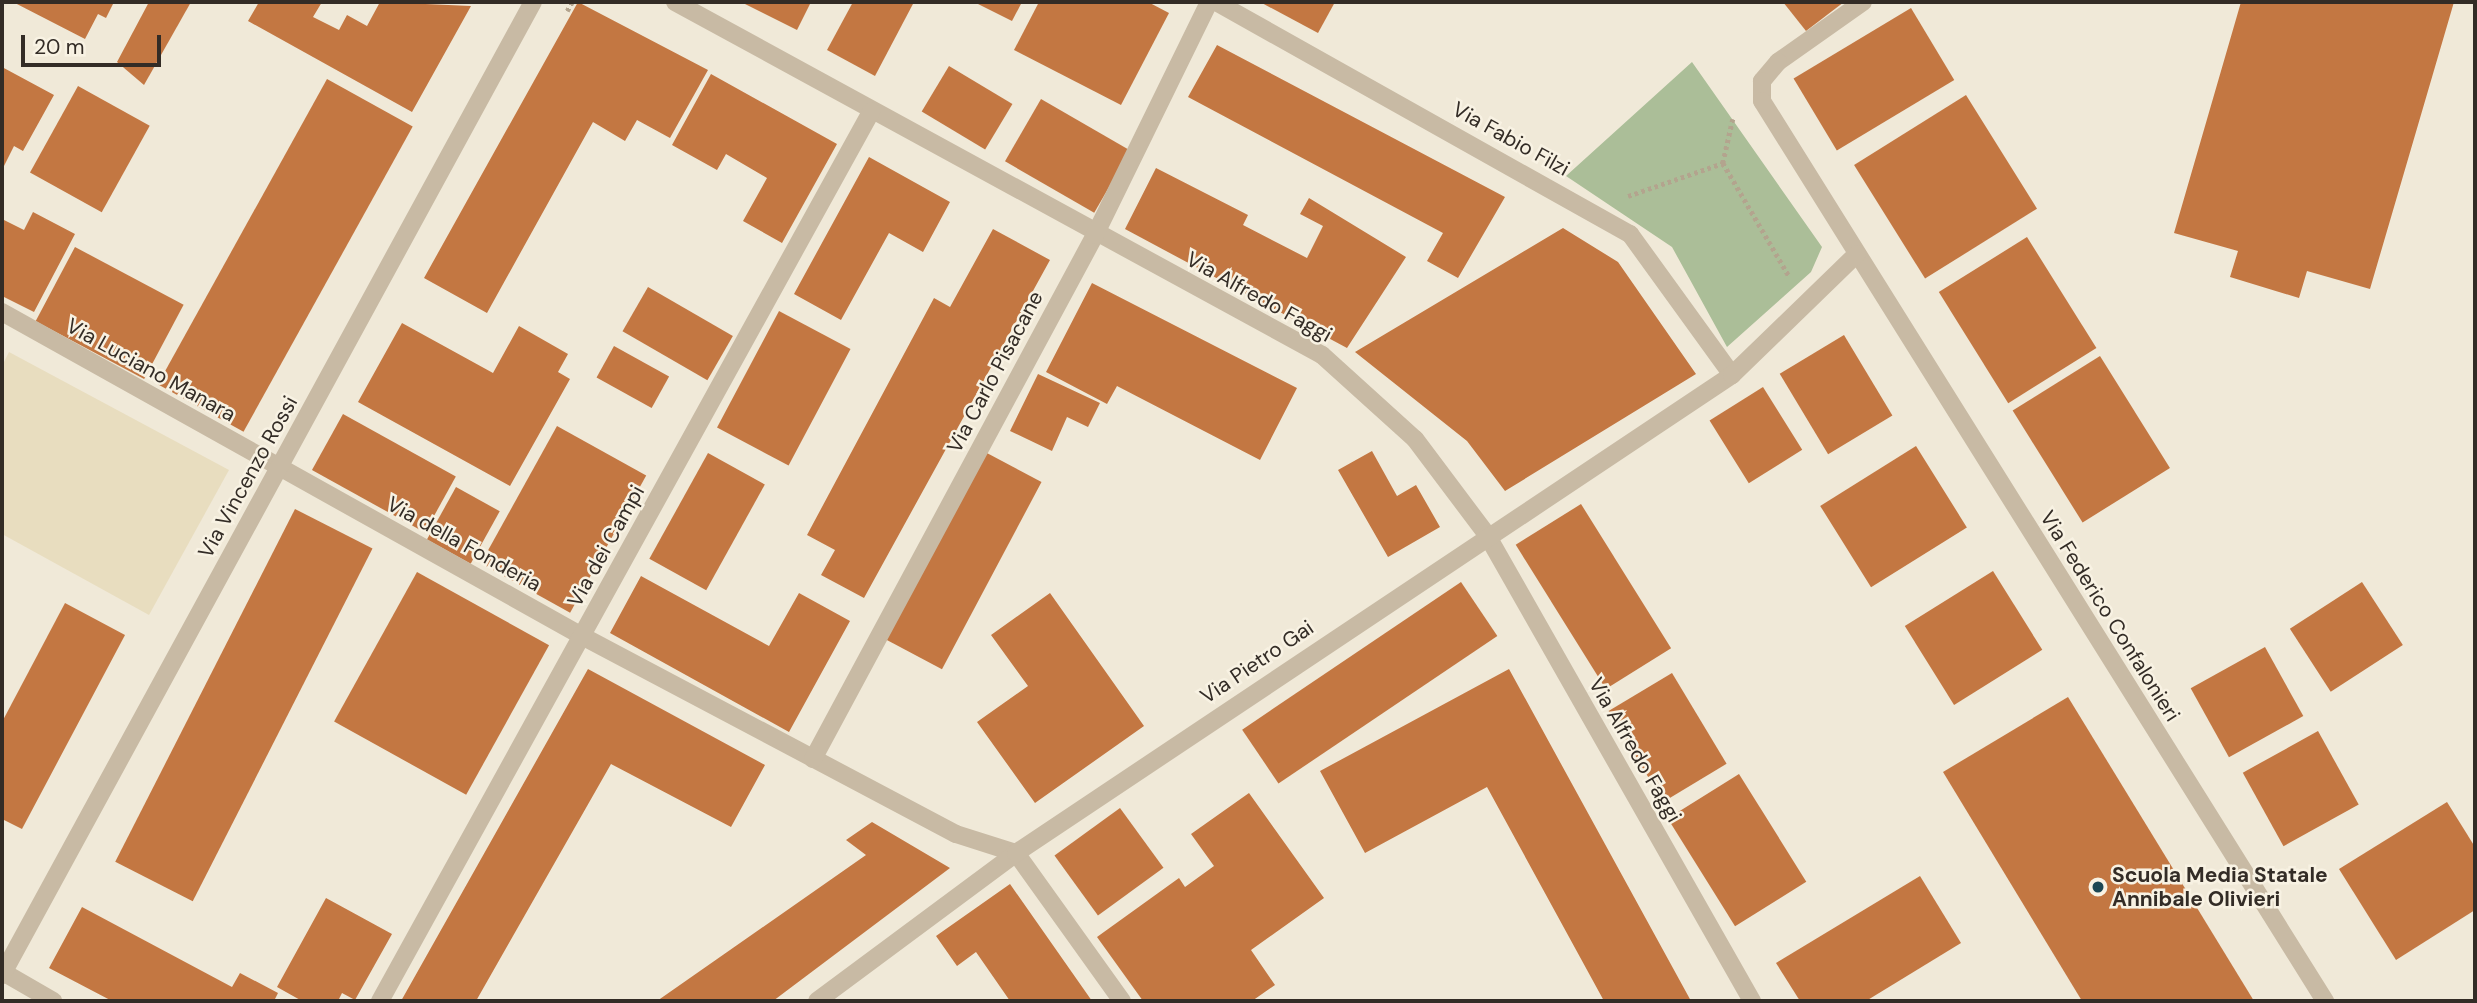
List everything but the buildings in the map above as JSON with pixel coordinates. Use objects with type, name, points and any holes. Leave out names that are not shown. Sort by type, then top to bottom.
[{"type":"street","name":"Via Vincenzo Rossi","points":[[3,973],[533,2]]},
{"type":"street","name":"Via Alfredo Faggi","points":[[675,2],[1095,235],[1322,355],[1415,439],[1487,535],[1752,1001]]},
{"type":"street","name":"Via Carlo Pisacane","points":[[813,759],[1095,235],[1209,2]]},
{"type":"street","name":"Via Fabio Filzi","points":[[1216,2],[1590,209],[1630,234],[1732,375]]},
{"type":"street","name":"Via Federico Confalonieri","points":[[1863,2],[1778,62],[1762,81],[1762,101],[2325,1001]]},
{"type":"street","name":"Via dei Campi","points":[[380,1001],[871,112]]},
{"type":"street","name":"Via Pietro Gai","points":[[817,1001],[1016,853],[1487,535],[1732,375],[1807,307],[1857,254]]},
{"type":"street","name":"Via Luciano Manara","points":[[2,312],[279,467]]},
{"type":"street","name":"Via della Fonderia","points":[[279,467],[582,636],[956,834],[1016,853]]},
{"type":"street","points":[[1016,853],[1122,1001]]},
{"type":"street","points":[[3,973],[53,1001]]},
{"type":"path","points":[[1732,119],[1723,163],[1807,307]]},
{"type":"path","points":[[1590,209],[1723,163]]},
{"type":"green space","points":[[1692,62],[1822,247],[1811,272],[1727,347],[1672,247],[1566,176]]},
{"type":"shaded area","points":[[9,352],[229,470],[149,615],[2,534],[2,366]]},
{"type":"place","name":"Scuola Media Statale Annibale Olivieri","points":[[2098,887]]}]
